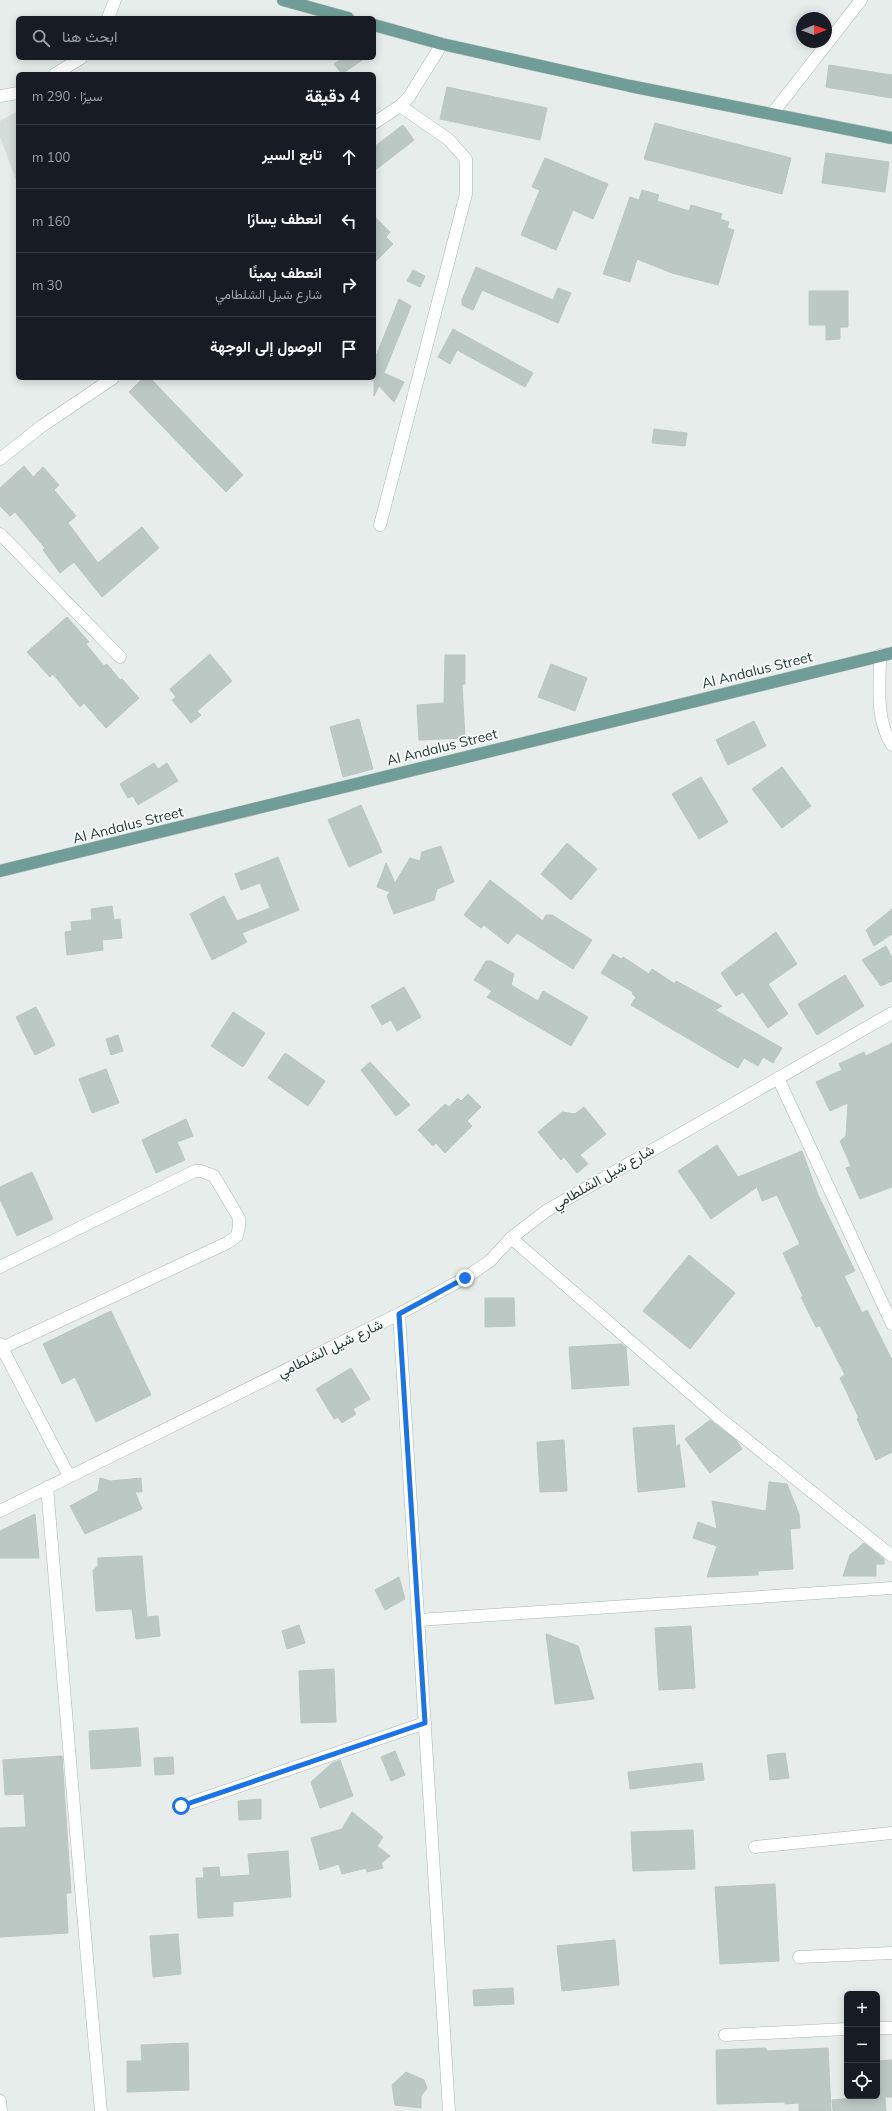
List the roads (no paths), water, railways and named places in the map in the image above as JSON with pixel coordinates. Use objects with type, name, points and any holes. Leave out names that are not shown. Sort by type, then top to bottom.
[{"type":"main road","points":[[283,0],[341,16]]},
{"type":"main road","points":[[376,26],[442,44],[630,86],[892,138]]},
{"type":"main road","name":"Al Andalus Street","points":[[0,871],[892,652]]},
{"type":"street","points":[[109,16],[115,0]]},
{"type":"street","points":[[772,114],[861,0]]},
{"type":"street","points":[[376,122],[400,106],[409,98],[442,44]]},
{"type":"street","points":[[58,72],[79,60]]},
{"type":"street","points":[[0,96],[16,93]]},
{"type":"street","points":[[380,525],[466,194],[466,159],[448,139],[400,106]]},
{"type":"street","points":[[0,459],[42,426],[110,380]]},
{"type":"street","points":[[0,534],[120,657]]},
{"type":"street","points":[[880,655],[880,719],[885,734],[892,745]]},
{"type":"street","name":"شارع شيل الشلطامي","points":[[0,1511],[68,1476],[399,1314],[465,1278],[490,1261],[511,1238],[546,1211],[892,1013]]},
{"type":"street","points":[[778,1078],[892,1324]]},
{"type":"street","points":[[0,1267],[195,1171],[201,1170],[214,1176],[239,1218],[240,1226],[237,1236],[227,1244],[1,1346],[68,1476]]},
{"type":"street","points":[[511,1238],[717,1416],[892,1556]]},
{"type":"street","points":[[399,1314],[449,2111]]},
{"type":"street","points":[[47,1487],[75,1808],[86,1962],[101,2111]]},
{"type":"street","points":[[419,1620],[892,1588]]},
{"type":"street","points":[[181,1806],[425,1723]]},
{"type":"street","points":[[755,1847],[892,1833]]},
{"type":"street","points":[[799,1957],[892,1953]]},
{"type":"street","points":[[880,2028],[892,2028]]},
{"type":"street","points":[[725,2035],[844,2030]]},
{"type":"street","points":[[0,2101],[1,2111]]}]
